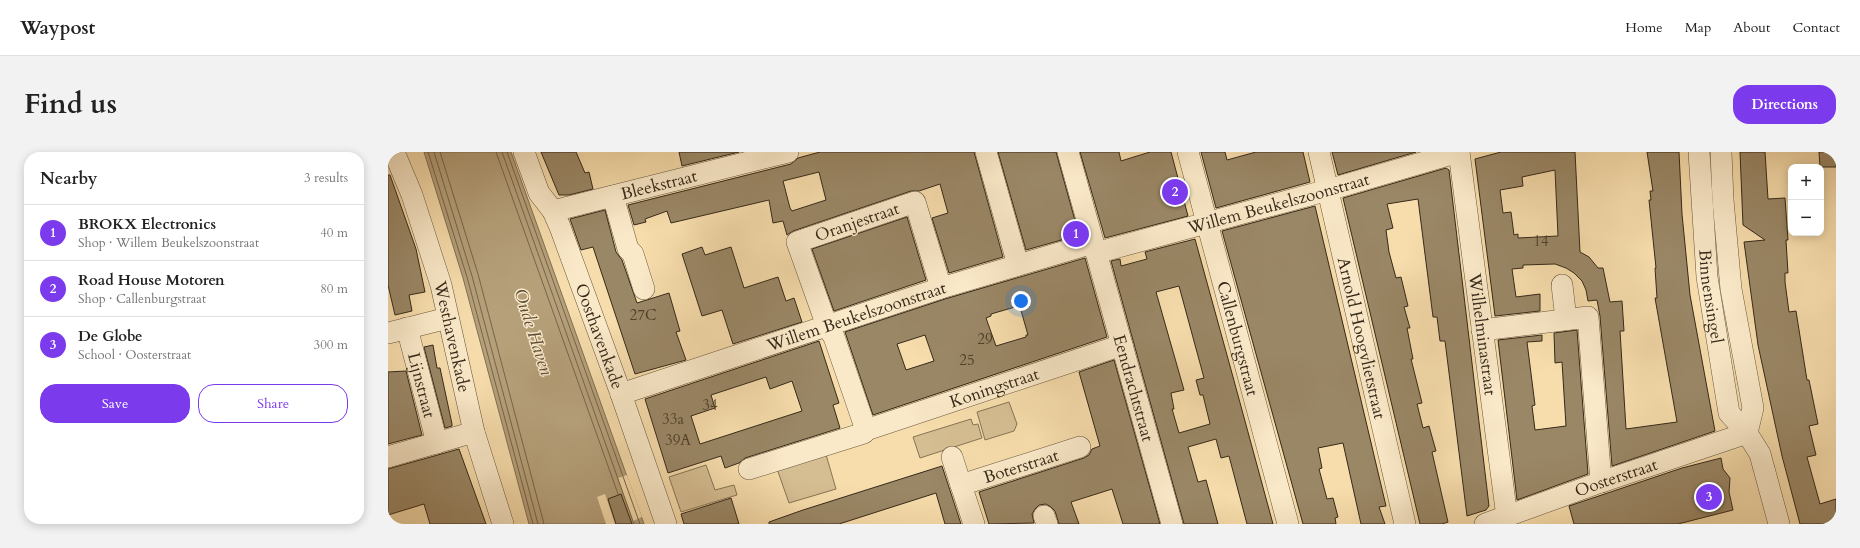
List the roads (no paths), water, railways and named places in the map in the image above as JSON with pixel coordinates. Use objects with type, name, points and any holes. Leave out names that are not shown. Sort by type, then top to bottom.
[{"type":"street","name":"Westhavenkade","points":[[394,152],[412,195],[433,258],[474,432],[504,524]]},
{"type":"street","name":"Oosthavenkade","points":[[524,152],[539,193],[553,211],[577,273],[666,524]]},
{"type":"street","name":"Bleekstraat","points":[[553,211],[788,152]]},
{"type":"street","points":[[986,152],[1018,265]]},
{"type":"street","name":"Eendrachtstraat","points":[[1068,152],[1172,524]]},
{"type":"street","name":"Callenburgstraat","points":[[1188,152],[1288,524]]},
{"type":"street","name":"Arnold Hoogvlietstraat","points":[[1319,152],[1405,524]]},
{"type":"street","name":"Willem Beukelszoonstraat","points":[[621,394],[941,288],[1018,265],[1207,222],[1328,190],[1459,152]]},
{"type":"street","name":"Wilhelminastraat","points":[[1459,152],[1507,517]]},
{"type":"street","name":"Binnensingel","points":[[1700,152],[1707,277],[1728,406],[1730,413],[1747,433],[1760,454],[1779,524]]},
{"type":"street","name":"Binnensingel","points":[[1721,152],[1723,200],[1731,289],[1753,408],[1747,433]]},
{"type":"street","points":[[613,196],[628,249],[633,254],[644,289]]},
{"type":"street","name":"Oranjestraat","points":[[827,326],[798,242],[915,202],[941,288]]},
{"type":"street","points":[[1562,285],[1566,319]]},
{"type":"street","points":[[1482,330],[1588,317],[1601,482]]},
{"type":"street","points":[[398,330],[448,318]]},
{"type":"street","points":[[827,326],[834,337],[866,430]]},
{"type":"street","name":"Lijnstraat","points":[[398,330],[437,443]]},
{"type":"street","name":"Koningstraat","points":[[749,469],[864,433],[866,430],[1122,345]]},
{"type":"street","points":[[388,457],[474,432]]},
{"type":"street","name":"Oosterstraat","points":[[1484,524],[1601,482],[1747,433]]},
{"type":"street","name":"Boterstraat","points":[[961,485],[1080,446]]},
{"type":"street","name":"Boterstraat","points":[[952,457],[974,524]]},
{"type":"water","name":"Oude Haven","points":[[424,152],[511,152],[644,524],[529,524],[463,278]]},
{"type":"place","name":"Road House Motoren","points":[[1175,192]]},
{"type":"place","name":"BROKX Electronics","points":[[1076,234]]},
{"type":"place","name":"De Globe","points":[[1709,497]]}]
